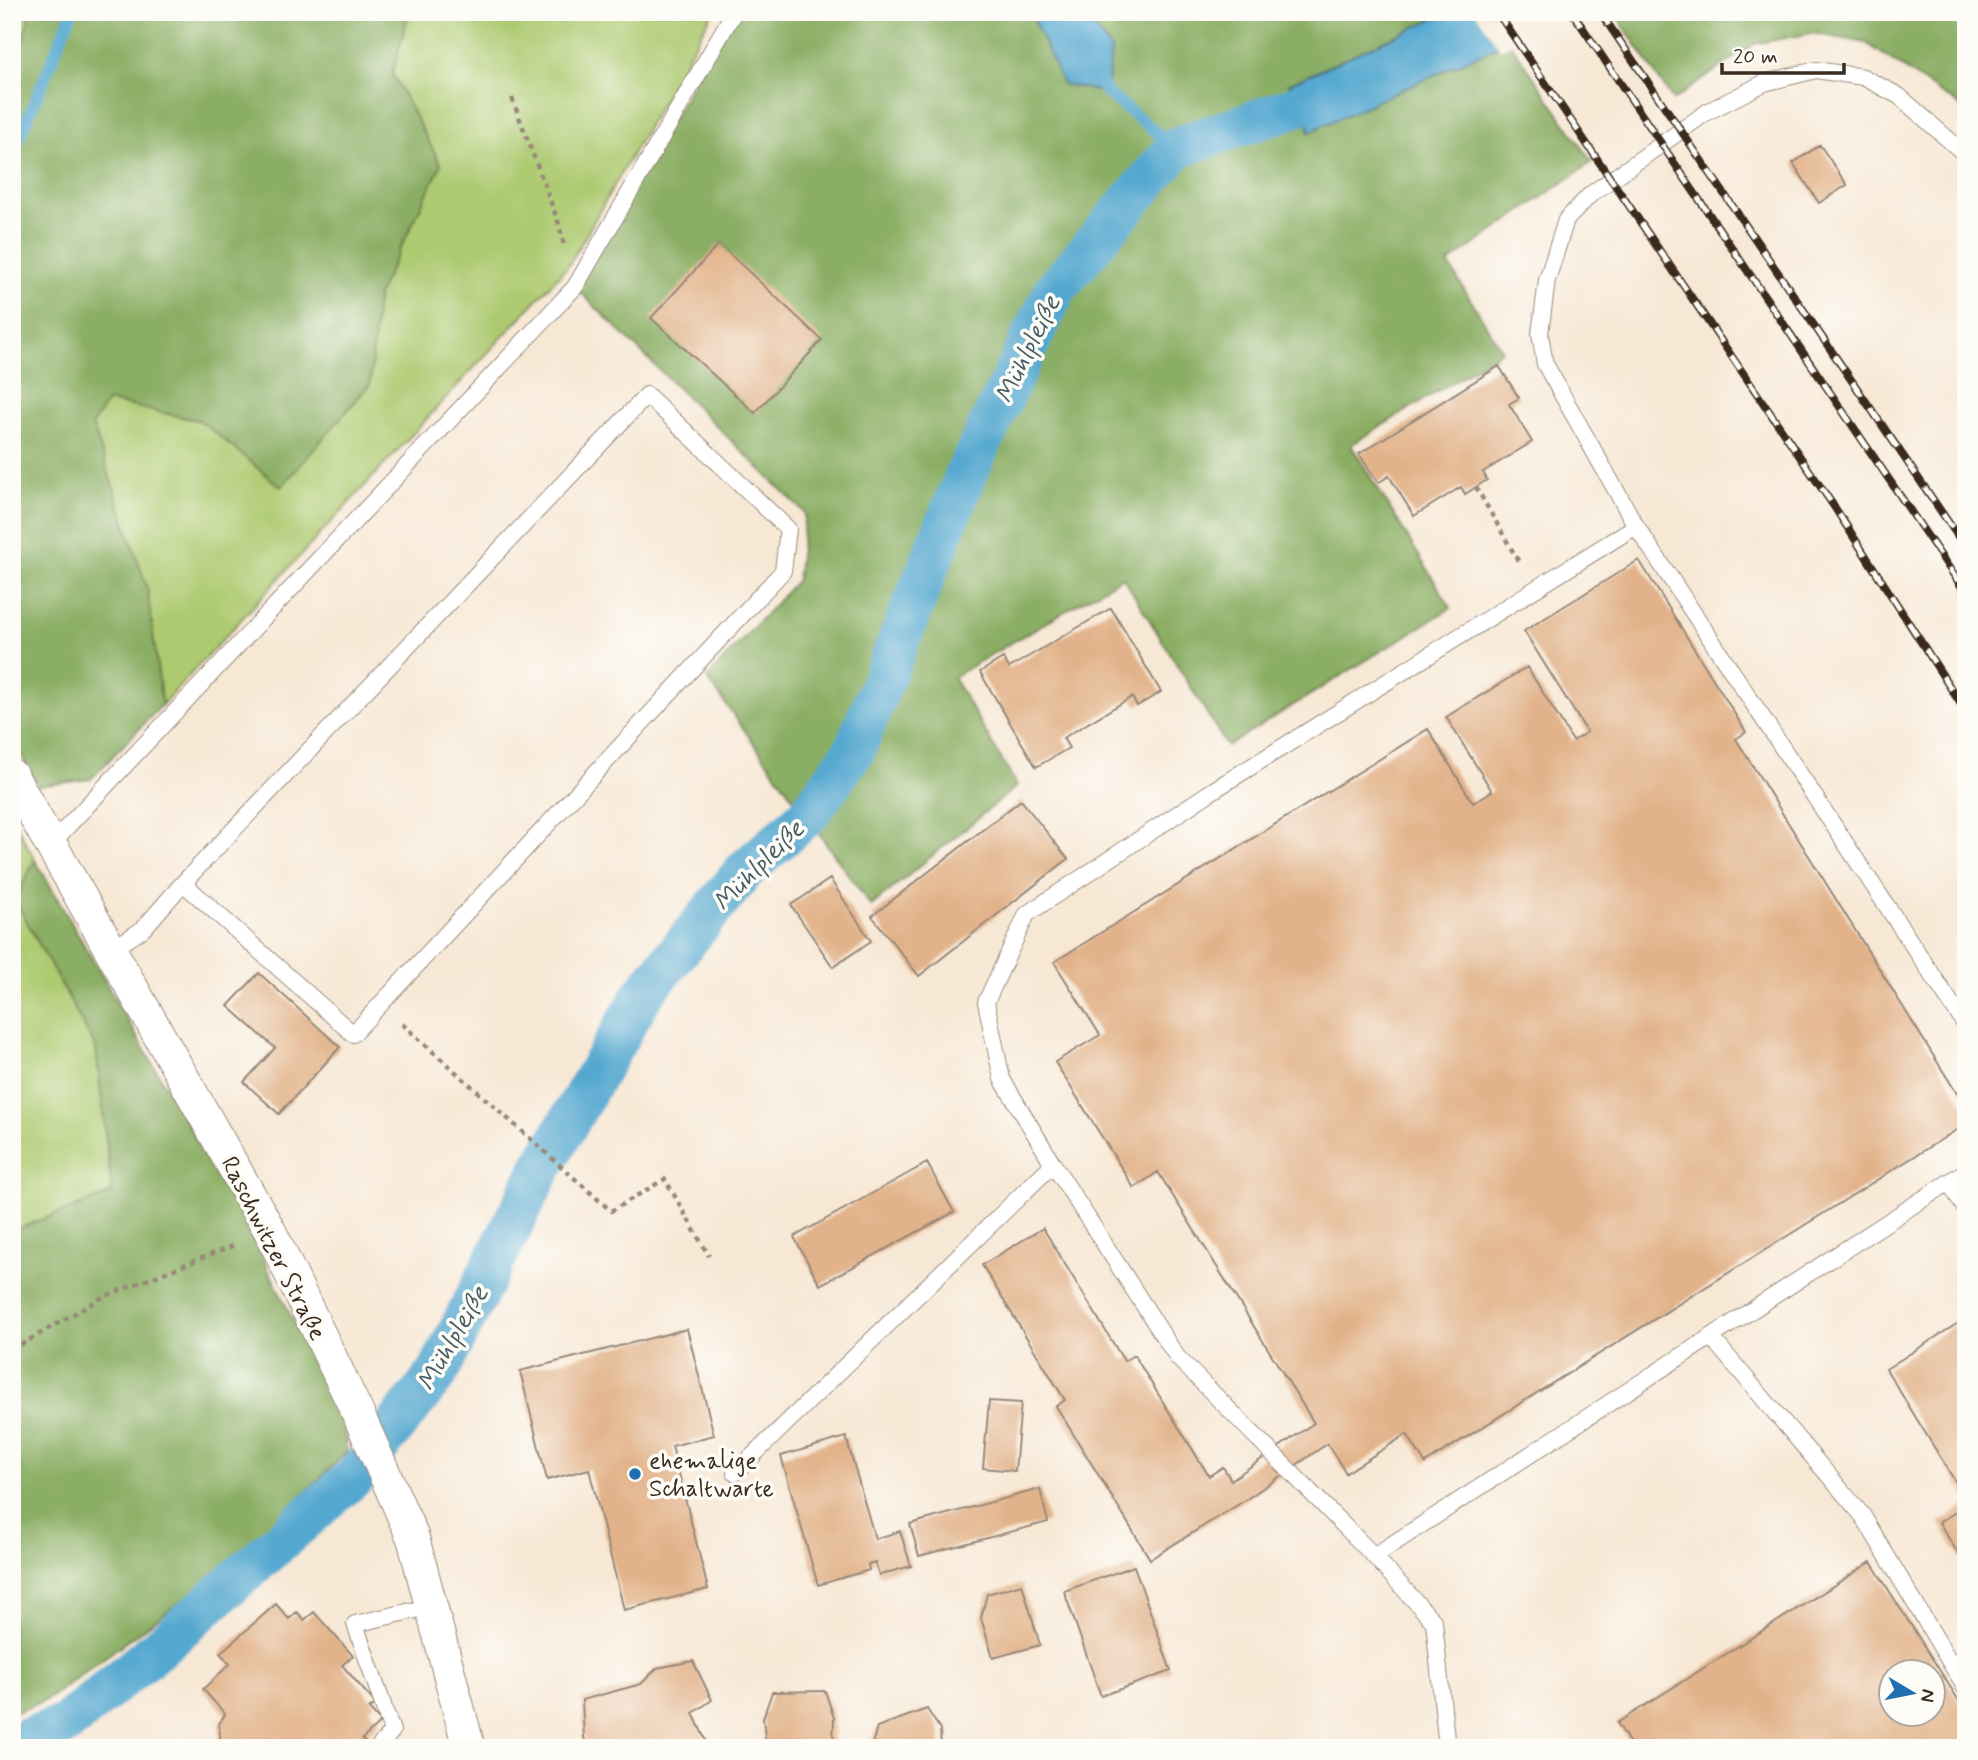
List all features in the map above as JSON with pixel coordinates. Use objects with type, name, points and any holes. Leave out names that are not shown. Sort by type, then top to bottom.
[{"type":"street","name":"Raschwitzer Straße","points":[[12,776],[270,1231],[359,1416],[413,1538],[469,1748]]},
{"type":"lane","points":[[50,845],[575,287],[734,12]]},
{"type":"lane","points":[[1966,155],[1899,96],[1863,76],[1816,70],[1764,83],[1707,112],[1591,194],[1566,220],[1547,280],[1540,334],[1545,364],[1636,526],[1966,1026]]},
{"type":"lane","points":[[110,951],[143,929],[183,883],[647,395],[788,529],[783,571],[353,1034],[183,883]]},
{"type":"lane","points":[[1447,1748],[1434,1622],[1374,1556],[1177,1357],[1053,1164],[1002,1079],[986,1002],[1027,914],[1209,793],[1636,526]]},
{"type":"lane","points":[[735,1473],[1053,1164]]},
{"type":"lane","points":[[1374,1556],[1966,1171]]},
{"type":"lane","points":[[1949,1182],[1966,1210]]},
{"type":"lane","points":[[1711,1337],[1863,1516],[1966,1689]]},
{"type":"lane","points":[[378,1748],[392,1731],[355,1624],[433,1606]]},
{"type":"path","points":[[512,98],[559,224]]},
{"type":"path","points":[[1476,487],[1535,589]]},
{"type":"path","points":[[380,1004],[611,1211],[666,1179],[709,1256]]},
{"type":"path","points":[[12,1350],[103,1297],[270,1231]]},
{"type":"green space","points":[[12,12],[31,12],[12,77]]},
{"type":"green space","points":[[31,12],[409,12],[392,74],[441,165],[377,296],[370,384],[281,487],[201,421],[108,401],[92,424],[147,588],[162,705],[91,779],[38,786],[12,738],[12,77]]},
{"type":"green space","points":[[409,12],[713,12],[569,265],[162,705],[147,588],[92,424],[108,401],[201,421],[281,487],[370,384],[377,296],[441,165],[392,74]]},
{"type":"green space","points":[[734,12],[1489,12],[1592,162],[1448,263],[1502,351],[1351,445],[1451,608],[1227,746],[1123,577],[953,677],[1017,786],[871,906],[707,678],[797,580],[805,513],[575,287]]},
{"type":"green space","points":[[1614,12],[1966,12],[1966,110],[1866,43],[1812,33],[1754,44],[1673,100]]},
{"type":"green space","points":[[12,817],[35,860],[15,900],[96,1048],[112,1193],[12,1231]]},
{"type":"green space","points":[[35,860],[253,1238],[343,1423],[347,1452],[226,1568],[48,1699],[12,1714],[12,1231],[112,1193],[96,1048],[15,900]]},
{"type":"water","points":[[1030,12],[1083,12],[1111,50],[1107,93],[1063,84]]},
{"type":"water","points":[[1448,12],[1579,12],[1309,132],[1308,102],[1289,84]]},
{"type":"pier","points":[[1475,12],[1582,12],[1500,49]]},
{"type":"building","points":[[1820,145],[1847,185],[1819,203],[1793,163]]},
{"type":"building","points":[[719,244],[822,340],[755,413],[651,318]]},
{"type":"building","points":[[1499,366],[1519,398],[1509,404],[1532,442],[1483,472],[1487,480],[1465,494],[1461,487],[1414,516],[1389,476],[1378,483],[1359,454]]},
{"type":"building","points":[[1639,560],[1746,732],[1736,739],[1966,1108],[1966,1124],[1425,1463],[1407,1434],[1346,1473],[1327,1444],[1244,1501],[1150,1559],[1056,1406],[1065,1400],[982,1265],[1043,1228],[1124,1361],[1134,1355],[1209,1476],[1223,1467],[1231,1480],[1314,1423],[1158,1172],[1134,1188],[1055,1062],[1100,1035],[1054,962],[1428,729],[1473,803],[1492,791],[1446,717],[1527,667],[1573,741],[1587,732],[1524,631]]},
{"type":"building","points":[[1111,608],[1161,692],[1137,706],[1132,697],[1063,738],[1069,748],[1036,767],[980,672],[1003,658],[1009,668]]},
{"type":"building","points":[[1021,800],[1068,859],[919,976],[872,916]]},
{"type":"building","points":[[830,879],[871,941],[833,967],[791,905]]},
{"type":"building","points":[[259,973],[340,1047],[279,1114],[244,1082],[275,1048],[228,1006]]},
{"type":"building","points":[[927,1163],[954,1212],[820,1285],[794,1237]]},
{"type":"building","points":[[1966,1318],[1966,1499],[1886,1369]]},
{"type":"building","name":"ehemalige Schaltwarte","points":[[687,1329],[714,1435],[672,1446],[708,1589],[624,1610],[589,1469],[547,1480],[520,1371]]},
{"type":"building","points":[[989,1401],[1021,1403],[1015,1471],[983,1468]]},
{"type":"building","points":[[846,1437],[875,1539],[900,1531],[911,1566],[879,1575],[875,1562],[868,1564],[869,1570],[818,1585],[781,1456]]},
{"type":"building","points":[[1040,1489],[1048,1522],[919,1556],[910,1524]]},
{"type":"building","points":[[1966,1506],[1966,1567],[1939,1522]]},
{"type":"building","points":[[1871,1562],[1932,1658],[1876,1658],[1876,1728],[1946,1728],[1946,1680],[1966,1712],[1966,1748],[1633,1748],[1617,1723]]},
{"type":"building","points":[[1134,1566],[1171,1671],[1101,1696],[1064,1591]]},
{"type":"building","points":[[1022,1584],[1040,1645],[993,1658],[981,1618],[987,1594]]},
{"type":"building","points":[[276,1604],[289,1619],[297,1612],[304,1620],[314,1612],[353,1656],[342,1665],[376,1704],[369,1709],[381,1722],[362,1739],[366,1743],[361,1748],[227,1748],[220,1738],[219,1724],[225,1714],[203,1689],[230,1664],[220,1653]]},
{"type":"building","points":[[693,1661],[712,1700],[693,1713],[709,1748],[590,1748],[584,1738],[582,1700],[641,1684],[657,1668]]},
{"type":"building","points":[[825,1691],[834,1718],[833,1748],[766,1748],[763,1718],[772,1692]]},
{"type":"building","points":[[927,1709],[940,1729],[941,1748],[871,1748],[877,1727]]},
{"type":"waterway","points":[[12,156],[72,12]]},
{"type":"waterway","name":"Mühlpleiße","points":[[12,1743],[65,1725],[156,1650],[356,1475],[437,1374],[540,1171],[644,993],[745,870],[807,816],[854,751],[967,472],[1056,288],[1176,148],[1308,102],[1360,78]]},
{"type":"waterway","points":[[1098,80],[1107,93],[1176,148]]},
{"type":"railway","points":[[1497,12],[1835,508],[1966,712]]},
{"type":"railway","points":[[1572,12],[1966,593]]},
{"type":"railway","points":[[1600,12],[1966,548]]},
{"type":"place","name":"ehemalige Schaltwarte","points":[[635,1474]]}]
